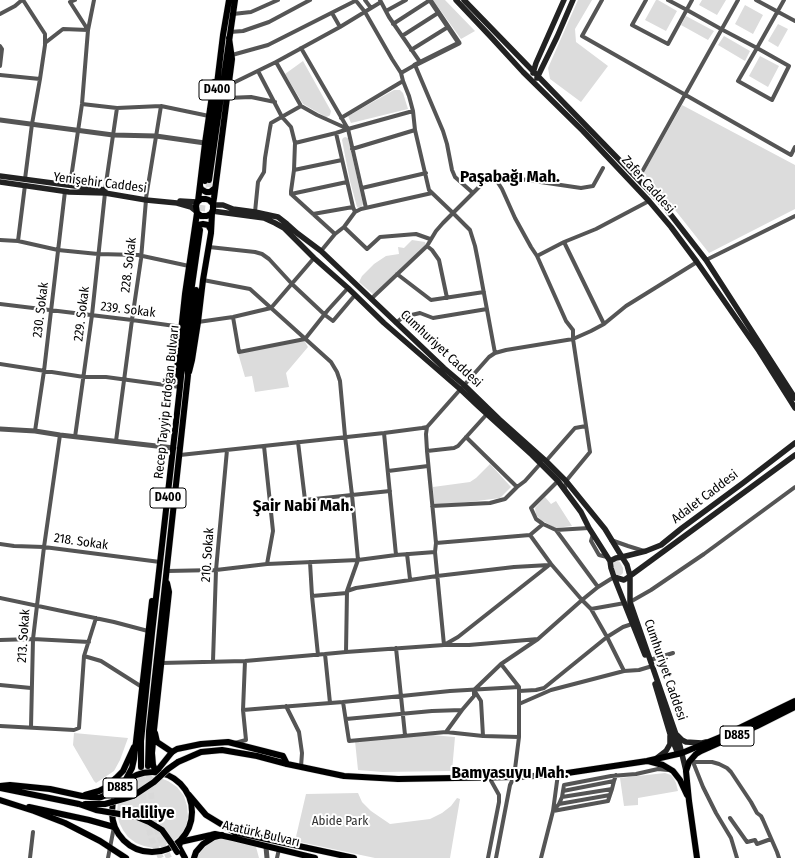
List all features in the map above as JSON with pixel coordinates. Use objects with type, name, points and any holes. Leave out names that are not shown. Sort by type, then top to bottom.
[{"type":"main road","name":"D400","points":[[228,35],[229,0]]},
{"type":"main road","name":"D400","points":[[207,181],[228,35],[235,0]]},
{"type":"main road","name":"Zafer Caddesi","points":[[456,0],[529,78],[583,131],[649,201],[671,227],[698,262],[760,351],[795,408]]},
{"type":"main road","name":"Zafer Caddesi","points":[[464,0],[664,206],[706,260],[795,398]]},
{"type":"main road","points":[[535,84],[536,63],[564,0]]},
{"type":"main road","points":[[529,78],[536,74],[557,37],[573,0]]},
{"type":"main road","points":[[188,375],[192,360],[211,233],[212,208],[232,56],[228,35]]},
{"type":"main road","points":[[199,229],[196,206],[198,202],[209,116],[213,90],[228,35]]},
{"type":"main road","name":"Yenişehir Caddesi","points":[[0,176],[65,191],[105,191]]},
{"type":"main road","name":"Yenişehir Caddesi","points":[[0,182],[70,185],[177,203],[191,207],[197,212]]},
{"type":"main road","points":[[200,186],[201,189],[206,192],[210,192],[215,188]]},
{"type":"main road","name":"Yenişehir Caddesi","points":[[146,199],[198,202]]},
{"type":"main road","points":[[198,202],[203,199],[209,200],[212,208]]},
{"type":"main road","name":"Cumhuriyet Caddesi","points":[[212,208],[224,205],[233,209],[278,217],[320,250],[444,368],[487,414],[566,481],[605,529],[627,565],[630,576],[627,603],[632,624],[686,771]]},
{"type":"main road","points":[[197,212],[201,216],[207,216],[212,208]]},
{"type":"main road","name":"Cumhuriyet Caddesi","points":[[212,208],[224,213],[264,218],[284,228],[384,323],[499,419],[543,462],[581,512],[589,528],[609,559],[614,577],[627,603],[650,660],[673,734]]},
{"type":"main road","points":[[180,387],[177,368],[189,266],[200,224],[206,224],[209,226],[211,233]]},
{"type":"main road","name":"Recep Tayyip Erdoğan Bulvarı","points":[[148,766],[150,723],[188,375],[187,364],[199,229]]},
{"type":"main road","name":"Recep Tayyip Erdoğan Bulvarı","points":[[141,767],[141,742],[158,580],[174,448],[186,327],[199,229]]},
{"type":"main road","name":"Adalet Caddesi","points":[[609,559],[646,551],[661,545],[795,443]]},
{"type":"main road","name":"Adalet Caddesi","points":[[630,576],[795,455]]},
{"type":"main road","points":[[166,575],[169,592],[152,753],[153,765],[156,772],[172,752],[177,749],[201,744],[228,742],[283,756],[287,764]]},
{"type":"main road","points":[[614,577],[624,580],[630,576]]},
{"type":"main road","points":[[0,787],[10,785],[50,789],[99,798],[113,792],[124,783],[132,768],[153,589],[158,580]]},
{"type":"main road","name":"D885","points":[[680,753],[721,737],[795,701]]},
{"type":"main road","name":"D885","points":[[686,771],[689,762],[696,754],[795,707]]},
{"type":"main road","points":[[154,730],[157,742],[172,752]]},
{"type":"main road","points":[[657,758],[666,751],[673,734],[686,742],[693,743],[702,743],[721,737]]},
{"type":"main road","points":[[82,796],[105,788],[123,771],[136,742]]},
{"type":"main road","points":[[0,787],[60,801],[79,804],[105,804],[133,796],[154,782],[178,762],[201,752],[222,750],[257,756],[344,776],[372,778],[514,777],[558,774],[646,761],[680,753]]},
{"type":"main road","points":[[646,761],[663,765],[673,772],[680,780],[689,801]]},
{"type":"main road","points":[[686,771],[697,858]]},
{"type":"main road","name":"D885","points":[[114,827],[112,815],[113,804],[117,792],[124,783],[133,776],[144,772],[156,772],[168,775],[179,782],[189,795]]},
{"type":"main road","points":[[0,800],[114,827],[122,839],[132,848],[146,852],[158,852],[170,849],[180,842],[189,830],[192,821],[192,808],[189,795]]},
{"type":"main road","points":[[189,795],[206,815],[234,832],[354,858]]},
{"type":"main road","points":[[0,800],[34,810],[65,823],[100,841],[126,858]]},
{"type":"main road","points":[[79,804],[96,810],[137,817],[149,822],[162,830],[178,855]]},
{"type":"main road","name":"Atatürk Bulvarı","points":[[180,842],[211,834],[222,835],[315,858]]},
{"type":"main road","points":[[194,858],[196,852],[203,844],[214,837],[222,835]]},
{"type":"main road","points":[[180,842],[180,847],[185,858]]},
{"type":"main road","points":[[146,852],[150,858]]},
{"type":"street","points":[[0,14],[23,0],[45,34],[40,79],[32,124],[18,241]]},
{"type":"street","points":[[75,0],[69,1],[88,30]]},
{"type":"street","points":[[70,185],[82,104],[88,30],[94,0]]},
{"type":"street","points":[[233,14],[251,12],[278,0]]},
{"type":"street","points":[[228,35],[268,22],[310,0]]},
{"type":"street","points":[[365,0],[371,8]]},
{"type":"street","points":[[386,11],[406,0]]},
{"type":"street","points":[[393,24],[430,0],[459,43],[417,63],[402,73]]},
{"type":"street","points":[[602,0],[582,36],[791,155],[795,147]]},
{"type":"street","points":[[646,0],[632,25],[668,44],[692,0]]},
{"type":"street","points":[[668,0],[757,48],[789,66],[772,100],[738,81],[757,48],[784,0]]},
{"type":"street","points":[[638,179],[738,0]]},
{"type":"street","points":[[756,0],[795,21]]},
{"type":"street","points":[[232,56],[268,45],[355,1],[357,2],[365,12],[392,59],[402,73],[403,81],[413,111],[415,130],[429,190],[470,230],[475,246],[495,353]]},
{"type":"street","points":[[228,85],[276,62],[340,27],[380,1],[393,24],[411,50],[417,63],[443,131],[452,170],[456,177],[474,193]]},
{"type":"street","points":[[332,13],[340,27]]},
{"type":"street","points":[[402,36],[438,13]]},
{"type":"street","points":[[411,50],[448,27]]},
{"type":"street","points":[[45,43],[63,29],[88,30]]},
{"type":"street","points":[[0,46],[2,49],[0,66]]},
{"type":"street","points":[[300,48],[348,129],[366,208]]},
{"type":"street","points":[[276,62],[301,106],[348,129]]},
{"type":"street","points":[[258,71],[282,117],[291,127],[295,142],[294,170],[290,191],[291,194],[335,234]]},
{"type":"street","points":[[0,75],[40,79]]},
{"type":"street","points":[[341,118],[403,81]]},
{"type":"street","points":[[226,98],[250,97],[275,102]]},
{"type":"street","points":[[82,104],[117,108],[161,106],[209,116]]},
{"type":"street","name":"228. Sokak","points":[[116,441],[142,256],[146,199],[161,106]]},
{"type":"street","points":[[256,212],[258,182],[264,172],[271,123],[301,106]]},
{"type":"street","name":"229. Sokak","points":[[75,437],[92,315],[112,135],[117,108]]},
{"type":"street","points":[[295,142],[336,133],[413,111]]},
{"type":"street","points":[[0,120],[112,135],[156,136],[205,143]]},
{"type":"street","points":[[352,149],[415,130]]},
{"type":"street","points":[[336,133],[355,212]]},
{"type":"street","points":[[294,170],[342,160]]},
{"type":"street","points":[[371,299],[427,246],[436,230],[484,182],[493,175],[580,188],[593,186],[603,168]]},
{"type":"street","points":[[362,188],[426,173]]},
{"type":"street","points":[[493,175],[502,189],[515,218],[537,256],[566,321],[573,330],[573,339],[590,452],[566,481],[564,489]]},
{"type":"street","points":[[291,194],[347,182]]},
{"type":"street","name":"230. Sokak","points":[[35,431],[44,371],[65,191]]},
{"type":"street","points":[[320,250],[344,227],[355,212],[361,209],[432,193]]},
{"type":"street","points":[[537,256],[564,242],[596,229],[649,201]]},
{"type":"street","points":[[313,214],[353,207]]},
{"type":"street","points":[[706,260],[795,216]]},
{"type":"street","points":[[344,227],[367,249],[380,237],[416,234],[430,239]]},
{"type":"street","points":[[0,240],[18,241],[58,250],[142,256],[189,266]]},
{"type":"street","points":[[564,242],[604,324]]},
{"type":"street","points":[[427,246],[439,260],[447,298]]},
{"type":"street","points":[[208,247],[262,254],[269,259],[292,284],[333,321],[355,295]]},
{"type":"street","points":[[198,322],[233,317],[271,308],[314,258]]},
{"type":"street","points":[[444,645],[428,466],[427,427],[489,357],[495,353],[573,339],[591,331],[604,324],[626,306],[698,262]]},
{"type":"street","points":[[398,274],[431,300],[484,292]]},
{"type":"street","points":[[203,280],[250,289],[331,362],[337,372],[340,381],[358,560],[347,592],[346,652]]},
{"type":"street","points":[[233,317],[239,352],[305,339],[348,288]]},
{"type":"street","name":"239. Sokak","points":[[0,304],[182,327]]},
{"type":"street","points":[[396,323],[403,317],[420,313],[433,318],[487,309]]},
{"type":"street","points":[[0,364],[84,377],[106,377],[180,387]]},
{"type":"street","points":[[427,451],[454,448],[458,446],[487,414]]},
{"type":"street","points":[[432,506],[490,503],[506,499],[575,428],[586,426]]},
{"type":"street","points":[[180,455],[427,427]]},
{"type":"street","points":[[0,429],[35,431],[174,448]]},
{"type":"street","points":[[384,433],[396,555]]},
{"type":"street","name":"213. Sokak","points":[[30,727],[33,639],[36,606],[60,435]]},
{"type":"street","points":[[466,437],[517,487]]},
{"type":"street","points":[[298,442],[305,500],[390,491]]},
{"type":"street","points":[[264,446],[273,531],[267,564]]},
{"type":"street","name":"210. Sokak","points":[[213,661],[216,570],[227,450]]},
{"type":"street","points":[[388,471],[428,466]]},
{"type":"street","points":[[558,481],[531,508],[536,519],[556,530],[589,528]]},
{"type":"street","points":[[591,609],[627,603],[651,590],[704,554],[795,487]]},
{"type":"street","points":[[436,543],[530,535],[543,524]]},
{"type":"street","points":[[556,530],[598,587]]},
{"type":"street","points":[[530,535],[550,565],[591,609],[624,671]]},
{"type":"street","points":[[611,540],[646,551]]},
{"type":"street","name":"218. Sokak","points":[[0,544],[44,547],[160,562]]},
{"type":"street","points":[[166,575],[267,564],[358,560],[435,552]]},
{"type":"street","points":[[406,554],[410,580]]},
{"type":"street","points":[[310,562],[318,655]]},
{"type":"street","points":[[312,596],[347,592],[356,588],[438,576],[514,567],[550,565]]},
{"type":"street","points":[[444,645],[458,637],[550,565]]},
{"type":"street","points":[[446,732],[474,696],[474,690],[501,664],[538,639],[582,600],[598,587],[614,577]]},
{"type":"street","points":[[0,598],[96,618],[148,631]]},
{"type":"street","points":[[0,726],[74,730],[79,728],[84,656],[96,618]]},
{"type":"street","points":[[243,710],[474,690],[536,690],[544,688],[607,637],[623,626],[632,624]]},
{"type":"street","points":[[0,640],[33,639],[88,642]]},
{"type":"street","points":[[161,663],[245,661],[396,648],[538,639]]},
{"type":"street","points":[[396,648],[405,735]]},
{"type":"street","points":[[650,660],[673,653]]},
{"type":"street","points":[[324,654],[330,703]]},
{"type":"street","points":[[84,656],[101,661],[142,687]]},
{"type":"street","points":[[233,744],[246,740],[243,710],[245,661]]},
{"type":"street","points":[[496,858],[510,785],[514,777],[519,737],[519,689],[501,664]]},
{"type":"street","points":[[519,704],[551,690],[624,671],[639,670],[649,667]]},
{"type":"street","points":[[0,684],[31,688]]},
{"type":"street","points":[[474,690],[481,701],[483,736]]},
{"type":"street","points":[[343,702],[349,741],[446,732],[483,736],[519,737]]},
{"type":"street","points":[[286,706],[299,732],[302,754],[301,767]]},
{"type":"street","points":[[346,718],[462,710]]},
{"type":"street","points":[[737,858],[731,838],[716,813],[693,762],[712,762],[727,768],[731,772],[757,813],[761,816],[777,852],[777,858]]},
{"type":"street","points":[[553,811],[559,804],[562,797],[564,785],[616,775],[636,774],[658,769],[673,772]]},
{"type":"street","points":[[541,858],[553,811],[558,774]]},
{"type":"street","points":[[553,811],[608,801],[616,775]]},
{"type":"street","points":[[488,858],[499,802],[499,795],[489,777]]},
{"type":"street","points":[[563,791],[614,781]]},
{"type":"street","points":[[562,797],[612,789]]},
{"type":"street","points":[[559,804],[610,795]]},
{"type":"street","points":[[730,818],[746,842],[755,840],[757,844],[771,839]]},
{"type":"street","points":[[108,858],[114,827]]},
{"type":"street","points":[[30,858],[33,832]]},
{"type":"street","points":[[266,847],[267,858]]},
{"type":"street","points":[[277,858],[279,850]]},
{"type":"green space","points":[[433,0],[445,0],[475,31],[461,39]]},
{"type":"green space","points":[[578,0],[592,0],[575,29],[576,42],[608,66],[581,102],[550,79],[548,68]]},
{"type":"green space","points":[[656,0],[677,11],[666,31],[645,20]]},
{"type":"green space","points":[[702,0],[726,0],[717,15],[699,5]]},
{"type":"green space","points":[[745,5],[763,15],[753,34],[735,24]]},
{"type":"green space","points":[[686,16],[714,31],[708,40],[681,25]]},
{"type":"green space","points":[[778,24],[788,29],[778,47],[768,41]]},
{"type":"green space","points":[[724,36],[750,51],[745,61],[718,45]]},
{"type":"green space","points":[[760,56],[779,66],[768,87],[749,76]]},
{"type":"green space","points":[[303,61],[331,111],[329,116],[326,117],[303,104],[285,74]]},
{"type":"green space","points":[[394,90],[400,90],[403,93],[408,109],[351,123],[348,116]]},
{"type":"green space","points":[[682,105],[795,165],[795,209],[709,253],[668,201],[642,176]]},
{"type":"green space","points":[[345,137],[348,138],[363,204],[359,208],[357,207],[350,181],[342,140]]},
{"type":"green space","points":[[412,240],[425,242],[426,245],[374,295],[359,282],[362,276],[374,264],[386,256],[399,254],[398,247],[404,248]]},
{"type":"green space","points":[[304,340],[308,347],[286,373],[289,387],[255,392],[252,376],[245,377],[238,353]]},
{"type":"green space","points":[[490,464],[511,487],[500,498],[434,504],[433,487],[470,482]]},
{"type":"green space","points":[[545,497],[551,504],[556,501],[572,526],[555,528],[541,520],[536,515],[535,508]]},
{"type":"green space","points":[[615,560],[620,562],[623,568],[623,573],[621,575],[617,575],[614,571],[613,563]]},
{"type":"green space","points":[[74,733],[128,738],[120,760],[114,771],[96,783],[73,745]]},
{"type":"green space","points":[[432,735],[455,737],[452,771],[383,772],[358,770],[355,741]]},
{"type":"green space","points":[[665,773],[671,775],[674,779],[678,791],[638,798],[638,805],[624,806],[620,778]]},
{"type":"green space","points":[[147,776],[158,777],[177,787],[184,796],[188,817],[186,827],[181,835],[172,842],[153,848],[136,843],[128,837],[119,822],[117,812],[118,801],[123,791],[136,778]]},
{"type":"green space","name":"Abide Park","points":[[358,793],[362,802],[371,811],[390,824],[430,819],[442,813],[451,806],[457,798],[460,799],[450,858],[375,858],[295,841],[306,794]]},
{"type":"green space","points":[[220,838],[245,843],[256,847],[259,858],[197,858],[206,846],[213,840]]},
{"type":"tunnel","points":[[208,196],[209,180]]},
{"type":"tunnel","points":[[200,229],[205,181]]},
{"type":"tunnel","points":[[148,766],[155,824],[169,858]]},
{"type":"tunnel","points":[[141,767],[147,822],[152,840],[161,858]]},
{"type":"district","name":"Paşabağı Mah.","points":[[510,177]]},
{"type":"district","name":"Şair Nabi Mah.","points":[[303,506]]},
{"type":"district","name":"Bamyasuyu Mah.","points":[[510,773]]},
{"type":"district","name":"Haliliye","points":[[148,813]]}]
